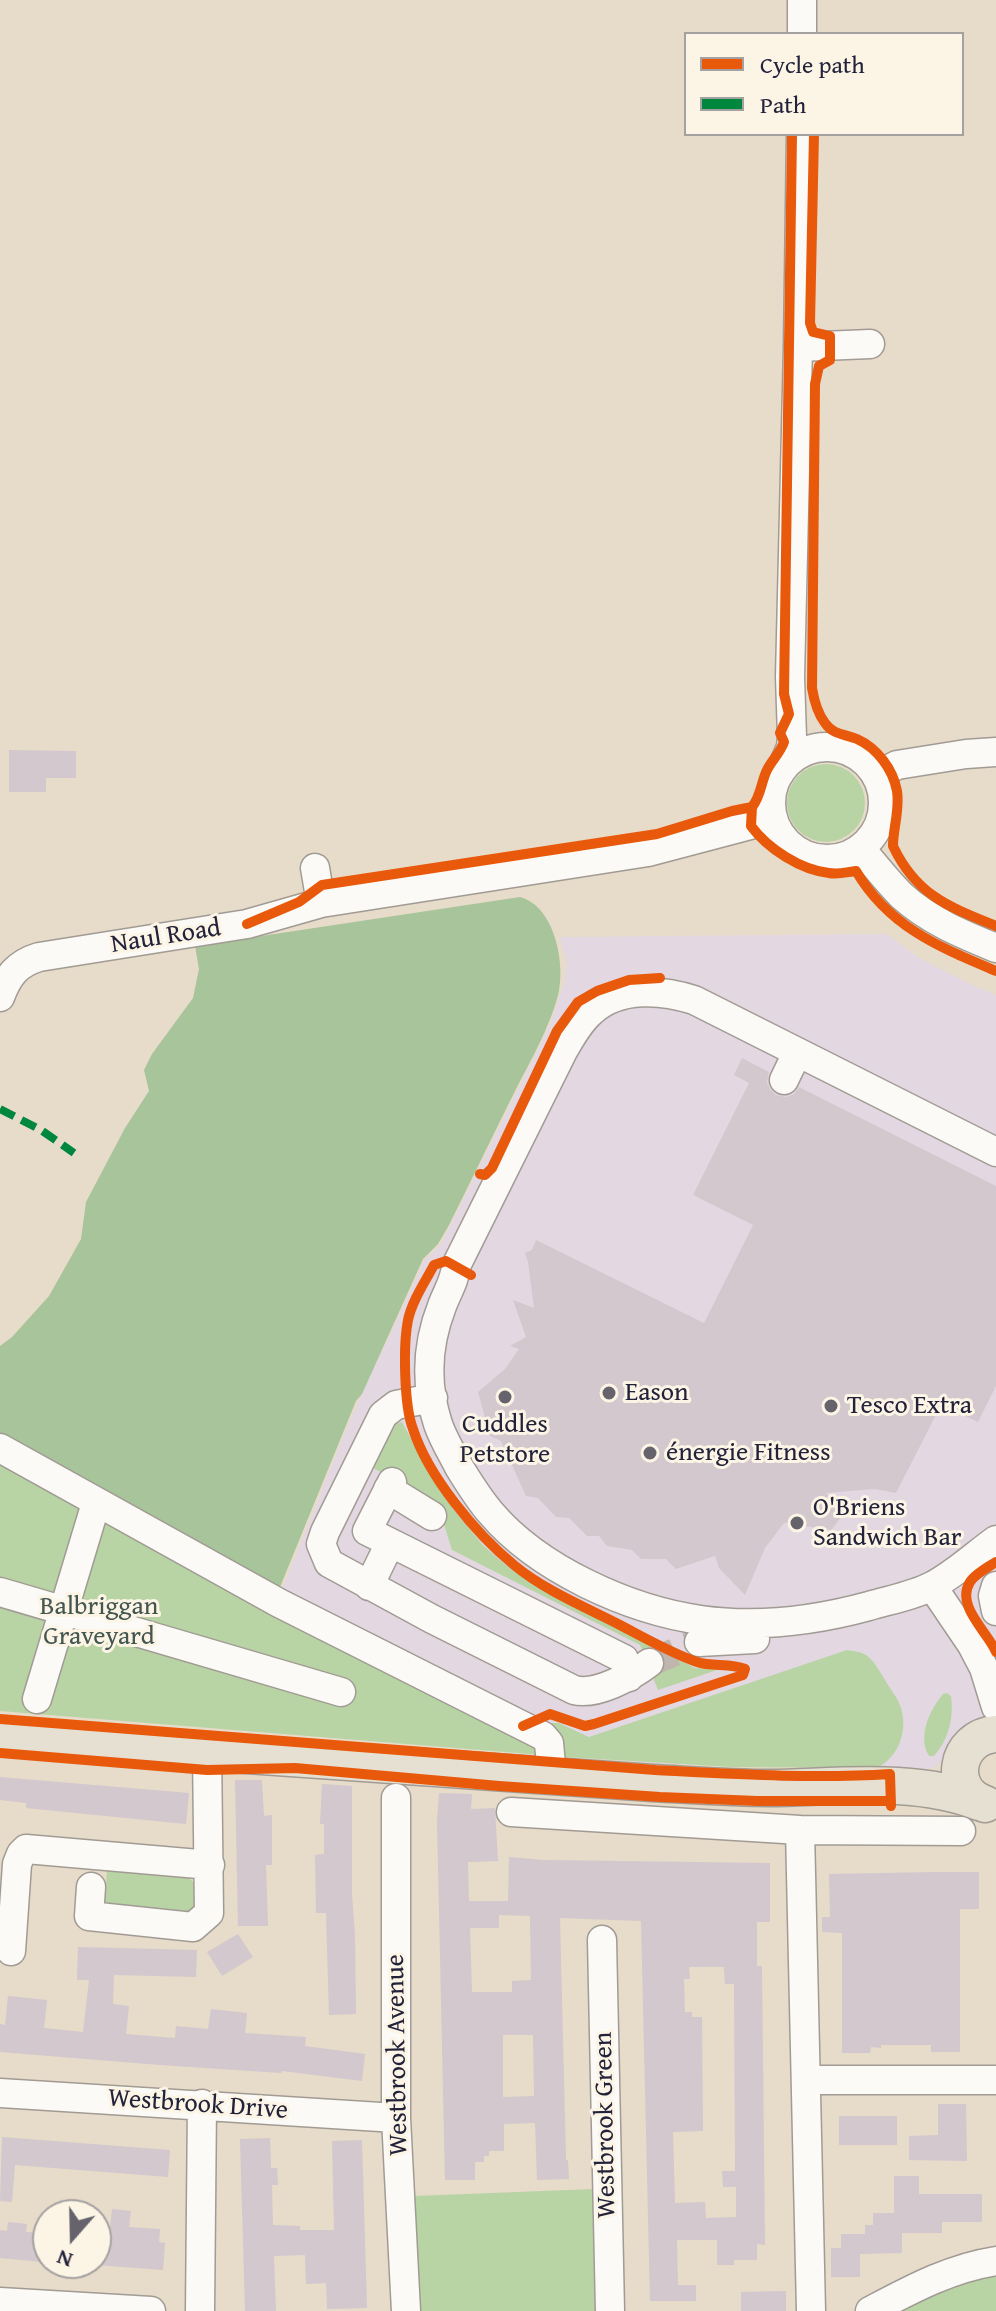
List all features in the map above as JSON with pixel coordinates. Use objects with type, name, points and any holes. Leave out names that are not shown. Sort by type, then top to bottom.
[{"type":"main road","points":[[0,1738],[756,1788],[903,1786],[954,1792],[979,1813]]},
{"type":"main road","points":[[903,1786],[928,1779],[978,1742]]},
{"type":"main road","points":[[978,1742],[961,1761],[960,1773],[963,1785],[979,1813]]},
{"type":"street","points":[[802,0],[802,32]]},
{"type":"street","points":[[780,773],[790,761],[818,748],[833,748],[858,757],[876,776],[883,802],[877,828],[860,848],[847,856],[817,858],[802,854],[780,834],[773,819],[771,803],[773,788],[791,747],[801,136]]},
{"type":"street","points":[[798,347],[870,344]]},
{"type":"street","points":[[792,688],[818,738],[833,748]]},
{"type":"street","points":[[876,776],[897,765],[996,752]]},
{"type":"street","name":"Naul Road","points":[[0,997],[12,972],[39,957],[247,924],[321,903],[648,852],[773,819]]},
{"type":"street","points":[[860,848],[902,895],[923,912],[958,932],[996,948]]},
{"type":"street","points":[[315,868],[321,903]]},
{"type":"street","points":[[996,1152],[694,1000],[653,991],[602,1004],[592,1010],[563,1051],[456,1266],[456,1276],[443,1302],[431,1339],[429,1381],[438,1426],[470,1485],[492,1514],[533,1550],[594,1588],[643,1606],[700,1620],[778,1622],[829,1615],[906,1596],[932,1586],[996,1540]]},
{"type":"street","points":[[784,1080],[797,1053]]},
{"type":"street","points":[[432,1516],[390,1486],[367,1531],[624,1659],[639,1670],[582,1692],[574,1690],[329,1563],[321,1544],[325,1532],[383,1415],[396,1405],[433,1398]]},
{"type":"street","points":[[0,1448],[279,1603],[543,1736],[549,1743],[552,1776]]},
{"type":"street","points":[[37,1699],[96,1503]]},
{"type":"street","points":[[369,1586],[390,1543]]},
{"type":"street","points":[[932,1586],[988,1668],[996,1707]]},
{"type":"street","points":[[996,1586],[993,1596],[996,1611]]},
{"type":"street","points":[[0,1592],[341,1692]]},
{"type":"street","points":[[699,1642],[805,1633],[829,1615]]},
{"type":"street","points":[[978,1742],[988,1668]]},
{"type":"street","points":[[91,1887],[89,1916],[193,1927],[209,1913],[207,1752]]},
{"type":"street","name":"Westbrook Avenue","points":[[396,1798],[396,2118],[406,2311]]},
{"type":"street","points":[[511,1812],[800,1830],[979,1813]]},
{"type":"street","points":[[800,1830],[811,2311]]},
{"type":"street","points":[[11,1951],[17,1864],[26,1849],[210,1865]]},
{"type":"street","name":"Westbrook Green","points":[[602,1940],[610,2311]]},
{"type":"street","points":[[807,2080],[996,2080]]},
{"type":"street","name":"Westbrook Drive","points":[[0,2093],[396,2118]]},
{"type":"street","points":[[200,2311],[202,2104]]},
{"type":"street","points":[[870,2311],[918,2286],[968,2266],[996,2261]]},
{"type":"street","points":[[0,2302],[151,2311]]},
{"type":"shaded area","points":[[887,934],[916,956],[996,995],[996,1726],[933,1768],[913,1771],[888,1767],[664,1764],[562,1756],[279,1597],[350,1420],[424,1261],[441,1244],[550,1025],[567,964],[560,937]]},
{"type":"green space","points":[[818,764],[834,764],[848,770],[859,781],[865,803],[859,825],[848,836],[834,842],[818,842],[804,836],[793,825],[787,811],[787,795],[793,781],[804,770]]},
{"type":"green space","points":[[520,897],[532,902],[541,911],[549,923],[558,950],[559,991],[552,1015],[449,1225],[438,1244],[423,1259],[362,1394],[356,1401],[278,1592],[0,1440],[0,1346],[49,1296],[81,1239],[86,1202],[125,1128],[149,1091],[144,1070],[193,998],[199,969],[195,946]]},
{"type":"green space","points":[[402,1422],[453,1509],[482,1544],[511,1569],[553,1595],[695,1668],[720,1669],[658,1690],[640,1645],[452,1550],[437,1502],[371,1467],[396,1424]]},
{"type":"green space","name":"Balbriggan Graveyard","points":[[0,1457],[535,1740],[542,1755],[0,1711]]},
{"type":"green space","points":[[847,1650],[864,1654],[872,1660],[901,1708],[903,1725],[900,1742],[891,1757],[877,1768],[731,1767],[565,1757],[561,1741],[549,1727],[552,1723],[559,1723],[589,1737]]},
{"type":"green space","points":[[947,1693],[951,1696],[952,1704],[949,1728],[934,1756],[929,1756],[924,1740],[927,1724],[938,1700]]},
{"type":"green space","points":[[107,1870],[184,1875],[196,1887],[199,1905],[190,1916],[104,1910]]},
{"type":"green space","points":[[594,2189],[596,2311],[418,2311],[415,2196]]},
{"type":"green space","points":[[996,2276],[996,2311],[899,2311],[946,2289]]},
{"type":"building","points":[[9,750],[76,751],[76,778],[46,778],[46,792],[9,792]]},
{"type":"building","points":[[742,1058],[769,1072],[767,1082],[776,1095],[786,1097],[794,1094],[799,1087],[996,1186],[996,1386],[978,1422],[941,1405],[896,1493],[875,1489],[826,1493],[846,1511],[831,1530],[784,1523],[765,1548],[745,1595],[719,1568],[715,1556],[676,1569],[666,1559],[641,1559],[632,1550],[607,1546],[599,1536],[587,1536],[569,1518],[556,1517],[538,1498],[526,1496],[501,1441],[490,1436],[478,1392],[505,1369],[519,1349],[510,1346],[526,1337],[513,1300],[534,1308],[525,1253],[532,1250],[536,1240],[704,1323],[753,1225],[693,1195],[749,1083],[734,1075]]},
{"type":"building","points":[[0,1777],[189,1793],[186,1824],[26,1808],[26,1803],[0,1800]]},
{"type":"building","points":[[235,1780],[262,1780],[264,1816],[272,1815],[272,1865],[266,1865],[268,1926],[238,1926]]},
{"type":"building","points":[[322,1784],[352,1786],[356,2014],[329,2015],[326,1913],[316,1913],[315,1855],[324,1854],[324,1824],[320,1824]]},
{"type":"building","points":[[439,1793],[472,1794],[471,1809],[495,1808],[498,1861],[468,1862],[469,1901],[508,1901],[509,1857],[770,1863],[770,1922],[757,1922],[757,1966],[762,1966],[765,2245],[757,2244],[757,2260],[734,2260],[734,2265],[717,2265],[717,2240],[677,2240],[678,2285],[696,2285],[696,2301],[650,2301],[641,1921],[560,1918],[569,2179],[537,2180],[535,2123],[504,2124],[504,2151],[489,2151],[489,2156],[484,2156],[484,2162],[475,2162],[475,2180],[445,2180],[437,1822]],"holes":[[[499,1915],[530,1916],[531,1980],[512,1981],[512,1992],[472,1992],[470,1928],[499,1928]],[[689,1967],[724,1967],[725,1984],[734,1984],[735,2171],[722,2171],[723,2187],[736,2187],[736,2217],[706,2218],[705,2202],[675,2203],[673,2132],[703,2131],[702,2017],[692,2017],[692,2012],[685,2012],[684,1979],[690,1979]],[[503,2035],[533,2035],[534,2096],[503,2097]]]},
{"type":"building","points":[[979,1872],[979,1909],[960,1909],[960,2052],[931,2052],[931,2045],[881,2045],[881,2048],[871,2047],[870,2053],[842,2053],[842,1933],[822,1932],[822,1917],[830,1917],[829,1874]]},
{"type":"building","points":[[238,1934],[253,1957],[222,1976],[207,1952]]},
{"type":"building","points":[[78,1947],[197,1950],[196,1977],[114,1975],[113,2004],[129,2006],[126,2034],[175,2038],[176,2026],[208,2029],[211,2009],[247,2013],[245,2033],[306,2037],[305,2046],[365,2054],[362,2081],[282,2071],[0,2052],[0,2024],[5,2025],[8,1996],[47,2000],[44,2028],[83,2032],[89,1980],[77,1980]]},
{"type":"building","points":[[938,2104],[966,2104],[967,2161],[909,2160],[909,2136],[938,2135]]},
{"type":"building","points":[[839,2116],[897,2116],[897,2145],[839,2145]]},
{"type":"building","points":[[2,2137],[170,2150],[168,2177],[15,2165],[12,2202],[0,2201]]},
{"type":"building","points":[[270,2138],[271,2168],[277,2168],[278,2185],[272,2185],[273,2225],[300,2226],[300,2230],[334,2230],[332,2141],[362,2140],[367,2308],[327,2309],[326,2283],[306,2284],[305,2255],[274,2256],[276,2311],[245,2311],[240,2139]]},
{"type":"building","points":[[894,2176],[919,2176],[919,2194],[982,2194],[982,2222],[942,2222],[942,2233],[902,2233],[902,2253],[860,2254],[860,2277],[831,2277],[831,2248],[841,2248],[841,2234],[865,2234],[865,2225],[873,2225],[873,2213],[894,2213]]},
{"type":"building","points":[[112,2209],[131,2211],[129,2227],[160,2229],[159,2242],[165,2243],[163,2270],[112,2266]]},
{"type":"building","points":[[8,2222],[27,2224],[26,2232],[32,2232],[32,2261],[0,2258],[0,2230],[7,2231]]},
{"type":"building","points":[[786,2291],[786,2311],[741,2311],[741,2292]]},
{"type":"tunnel","points":[[649,1663],[699,1642]]},
{"type":"marked path","points":[[0,1109],[41,1130],[74,1153]]},
{"type":"cycle path","points":[[247,924],[299,902],[322,885],[657,834],[752,807],[755,803],[767,770],[784,742],[780,733],[789,714],[784,694],[792,136]]},
{"type":"cycle path","points":[[814,136],[810,323],[813,332],[830,336],[830,360],[819,366],[815,384],[814,697],[828,727],[864,743],[888,767],[898,798],[893,846],[912,876],[923,888],[949,905],[996,926]]},
{"type":"cycle path","points":[[752,807],[751,826],[766,843],[786,857],[818,871],[836,874],[856,871],[869,890],[900,921],[935,944],[996,971]]},
{"type":"cycle path","points":[[480,1174],[485,1175],[492,1168],[557,1031],[578,1002],[597,991],[629,980],[660,978]]},
{"type":"cycle path","points":[[471,1275],[446,1261],[434,1265],[412,1306],[406,1331],[405,1375],[410,1419],[420,1447],[442,1485],[484,1537],[538,1582],[687,1658],[745,1669],[743,1675],[594,1724],[585,1726],[550,1714],[523,1726]]},
{"type":"cycle path","points":[[996,1562],[975,1576],[966,1591],[974,1618],[996,1652]]},
{"type":"cycle path","points":[[0,1719],[655,1770],[802,1776],[890,1774],[891,1806]]},
{"type":"cycle path","points":[[0,1753],[207,1770],[295,1768],[660,1797],[891,1801]]},
{"type":"place","name":"Eason","points":[[609,1393]]},
{"type":"place","name":"Cuddles Petstore","points":[[505,1397]]},
{"type":"place","name":"Tesco Extra","points":[[831,1406]]},
{"type":"place","name":"énergie Fitness","points":[[650,1453]]},
{"type":"place","name":"O'Briens Sandwich Bar","points":[[797,1523]]}]
